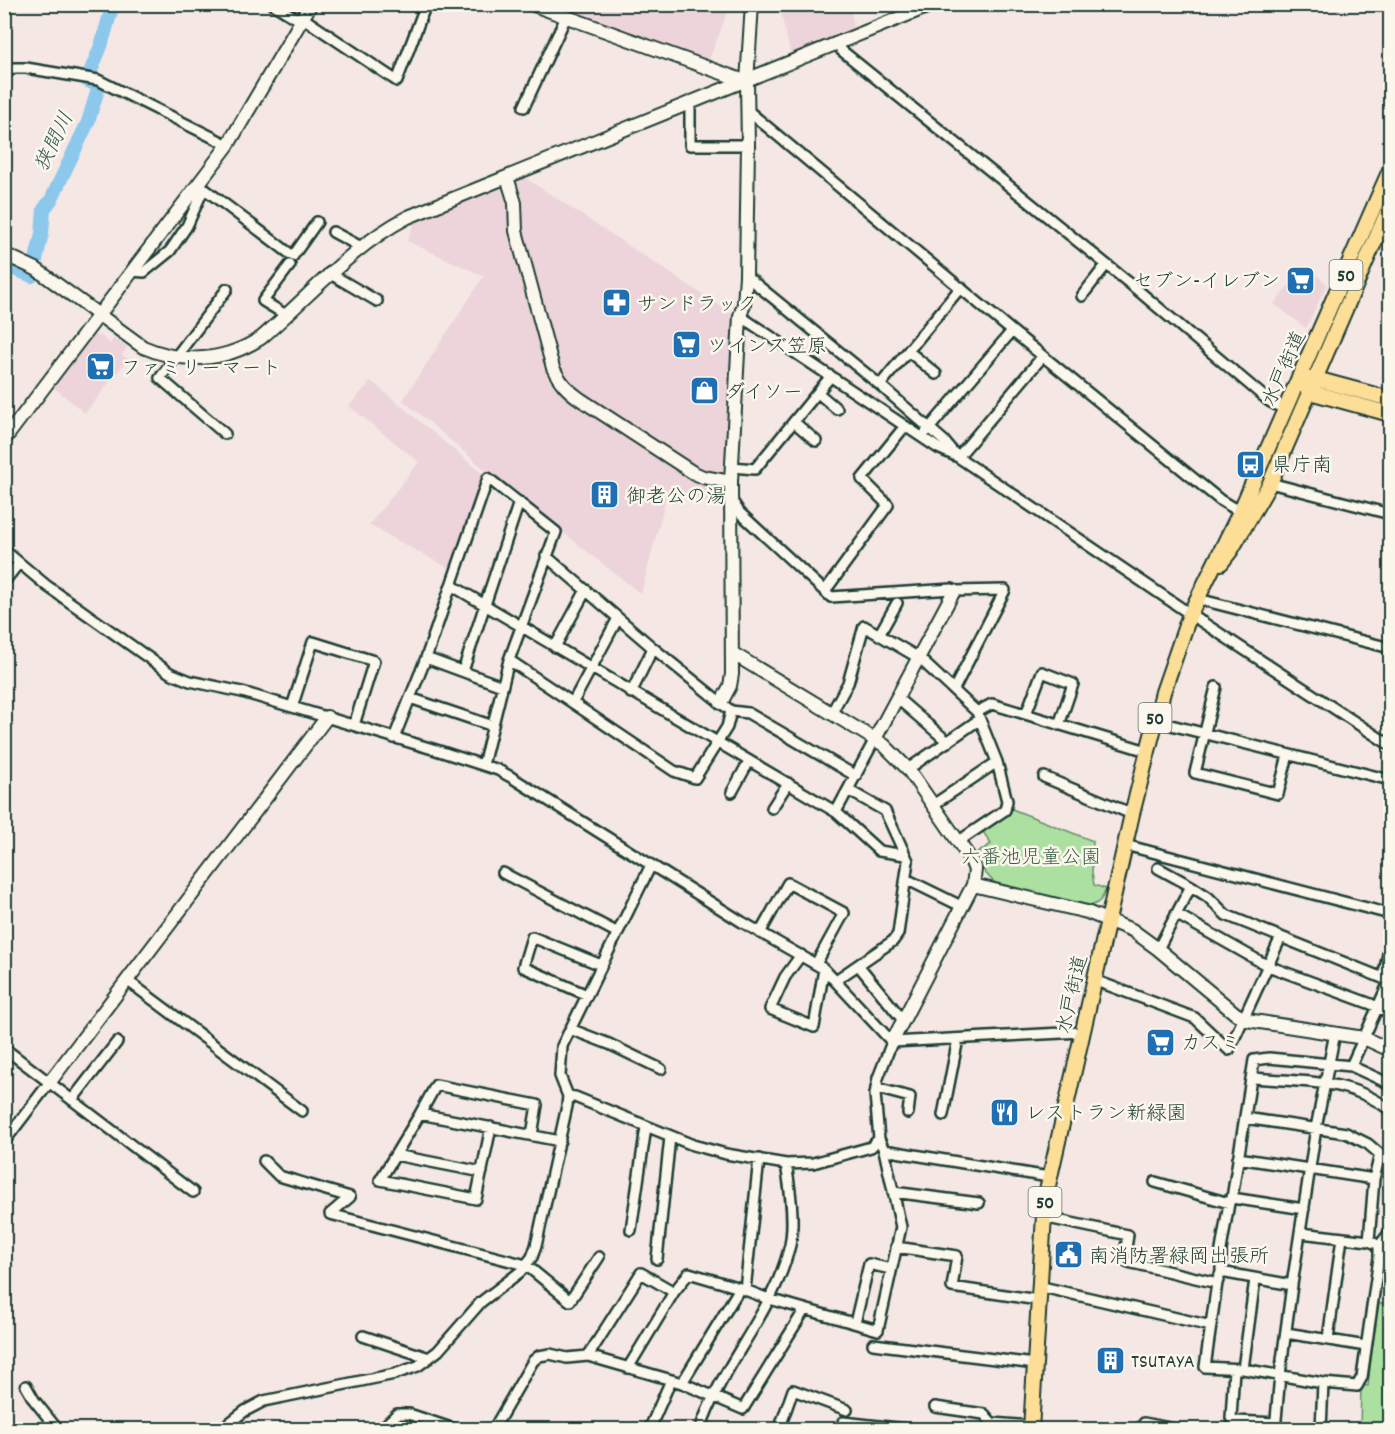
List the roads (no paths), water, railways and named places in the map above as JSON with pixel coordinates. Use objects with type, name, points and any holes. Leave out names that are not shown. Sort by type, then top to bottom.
[{"type":"main road","name":"水戸街道","points":[[1031,1428],[1043,1217],[1049,1177],[1155,721],[1172,663],[1190,615],[1240,512],[1389,176]]},
{"type":"main road","name":"水戸街道","points":[[1208,579],[1232,550],[1270,483],[1390,206]]},
{"type":"main road","points":[[1299,379],[1390,414]]},
{"type":"main road","points":[[1313,385],[1390,399]]},
{"type":"street","points":[[273,4],[294,17],[303,18],[397,81],[426,4]]},
{"type":"street","points":[[4,440],[161,232],[201,186],[228,145],[311,4]]},
{"type":"street","points":[[531,4],[747,82]]},
{"type":"street","points":[[509,660],[674,771],[695,778],[727,727],[726,707],[732,653],[731,482],[740,316],[744,304],[746,276],[747,82],[752,4]]},
{"type":"street","points":[[4,254],[36,269],[143,347],[161,355],[177,358],[215,357],[237,351],[261,338],[329,273],[361,247],[414,214],[747,82],[934,4]]},
{"type":"street","points":[[524,107],[566,17]]},
{"type":"street","points":[[840,42],[841,50],[1269,401],[1286,410]]},
{"type":"street","points":[[4,74],[14,68],[26,68],[98,80],[228,145]]},
{"type":"street","points":[[690,103],[690,145],[748,145]]},
{"type":"street","points":[[747,110],[1012,331],[1220,500],[1240,512]]},
{"type":"street","points":[[507,177],[515,202],[516,231],[553,368],[566,389],[692,472],[703,477],[731,482]]},
{"type":"street","points":[[201,186],[293,256],[317,222]]},
{"type":"street","points":[[132,271],[144,272],[170,251],[187,226],[201,186]]},
{"type":"street","points":[[161,232],[176,242]]},
{"type":"street","points":[[333,232],[361,247]]},
{"type":"street","points":[[286,315],[263,301],[290,265]]},
{"type":"street","points":[[1082,296],[1106,265]]},
{"type":"street","points":[[329,273],[377,302]]},
{"type":"street","points":[[746,276],[880,386],[938,448],[958,457],[1190,615],[1390,745]]},
{"type":"street","points":[[880,386],[960,287]]},
{"type":"street","points":[[225,434],[159,378],[177,358],[227,289]]},
{"type":"street","points":[[740,316],[904,426],[926,433]]},
{"type":"street","points":[[926,433],[1012,331]]},
{"type":"street","points":[[908,351],[936,374]]},
{"type":"street","points":[[958,457],[1043,356]]},
{"type":"street","points":[[732,467],[755,468],[831,376]]},
{"type":"street","points":[[818,393],[837,409]]},
{"type":"street","points":[[794,422],[816,441]]},
{"type":"street","points":[[825,591],[888,505],[862,479],[904,426]]},
{"type":"street","points":[[394,738],[426,658],[488,478],[556,532],[509,660],[483,765]]},
{"type":"street","points":[[1270,483],[1390,514]]},
{"type":"street","points":[[732,501],[740,513],[831,597],[951,589],[954,591],[1005,590],[954,689]]},
{"type":"street","points":[[463,671],[519,502]]},
{"type":"street","points":[[4,550],[47,586],[170,673],[190,681],[292,706],[483,765],[511,777],[760,933],[820,966],[836,980],[885,1037],[892,1042],[1082,1032]]},
{"type":"street","points":[[546,556],[726,707],[748,713],[856,776]]},
{"type":"street","points":[[4,582],[20,563]]},
{"type":"street","points":[[451,585],[836,812],[879,851],[905,855]]},
{"type":"street","points":[[555,647],[586,590]]},
{"type":"street","points":[[836,812],[954,591]]},
{"type":"street","points":[[1198,598],[1390,648]]},
{"type":"street","points":[[879,634],[897,603]]},
{"type":"street","points":[[573,702],[618,618]]},
{"type":"street","points":[[831,714],[848,683],[864,626],[919,658],[954,689],[979,716],[997,762],[1007,801],[1005,810],[958,841]]},
{"type":"street","points":[[292,706],[313,642],[374,661],[354,725]]},
{"type":"street","points":[[631,693],[653,648]]},
{"type":"street","points":[[628,1368],[688,1273],[878,1330],[901,1227],[884,1150],[879,1139],[876,1088],[892,1042],[973,885],[975,870],[958,841],[908,769],[894,753],[875,739],[732,653]]},
{"type":"street","points":[[426,658],[502,686]]},
{"type":"street","points":[[1026,714],[1042,672],[1073,684],[1059,725]]},
{"type":"street","points":[[1216,687],[1195,773],[1278,795],[1288,755]]},
{"type":"street","points":[[410,699],[493,726]]},
{"type":"street","points":[[897,699],[948,742]]},
{"type":"street","points":[[908,769],[948,742],[992,704],[1147,751]]},
{"type":"street","points":[[4,1142],[327,717]]},
{"type":"street","points":[[1155,721],[1390,780]]},
{"type":"street","points":[[732,792],[749,761]]},
{"type":"street","points":[[933,805],[997,762]]},
{"type":"street","points":[[1044,777],[1132,814]]},
{"type":"street","points":[[772,808],[788,783]]},
{"type":"street","points":[[836,980],[893,941],[898,934],[908,861],[885,811],[848,790]]},
{"type":"street","points":[[1125,845],[1390,914]]},
{"type":"street","points":[[220,1430],[252,1406],[264,1401],[395,1374],[418,1366],[438,1351],[481,1302],[526,1265],[536,1246],[568,1096],[560,1076],[562,1046],[651,865]]},
{"type":"street","points":[[1158,868],[1208,897],[1226,915],[1388,979]]},
{"type":"street","points":[[503,873],[618,933]]},
{"type":"street","points":[[906,879],[961,906]]},
{"type":"street","points":[[760,933],[788,883],[844,914],[820,966],[814,1027],[770,1009],[785,977],[801,955]]},
{"type":"street","points":[[973,885],[1087,912],[1132,930],[1158,948],[1243,1018],[1256,1023],[1364,1038],[1390,1050]]},
{"type":"street","points":[[1158,948],[1191,886]]},
{"type":"street","points":[[1176,914],[1268,966],[1390,1013]]},
{"type":"street","points":[[587,995],[523,968],[532,937],[601,965]]},
{"type":"street","points":[[1094,980],[1195,1018],[1228,1050],[1281,937]]},
{"type":"street","points":[[1351,1066],[1388,979],[1390,945]]},
{"type":"street","points":[[859,966],[903,1019]]},
{"type":"street","points":[[128,981],[302,1112]]},
{"type":"street","points":[[570,1029],[609,1044],[661,1070]]},
{"type":"street","points":[[1255,1279],[1231,1418],[1236,1425],[1276,1426],[1292,1285],[1316,1128],[1335,1033]]},
{"type":"street","points":[[942,1115],[958,1039]]},
{"type":"street","points":[[72,1100],[117,1042]]},
{"type":"street","points":[[4,1048],[193,1192]]},
{"type":"street","points":[[1390,1084],[1351,1066],[1269,1058],[1254,1060],[1221,1250],[1221,1272],[1217,1283],[1205,1367],[1239,1369],[1323,1383],[1357,1386],[1362,1377],[1379,1246],[1390,1232]]},
{"type":"street","points":[[1252,1078],[1343,1085],[1379,1101],[1390,1110]]},
{"type":"street","points":[[491,1127],[476,1198],[380,1180],[436,1085],[537,1105],[532,1135]]},
{"type":"street","points":[[876,1088],[910,1097],[908,1113]]},
{"type":"street","points":[[568,1096],[670,1137],[711,1150],[786,1164],[813,1163],[871,1146],[879,1139]]},
{"type":"street","points":[[420,1114],[560,1141]]},
{"type":"street","points":[[1245,1118],[1346,1134],[1368,1144],[1390,1163]]},
{"type":"street","points":[[631,1230],[646,1127]]},
{"type":"street","points":[[657,1259],[670,1137]]},
{"type":"street","points":[[884,1150],[1049,1177]]},
{"type":"street","points":[[1369,1241],[1374,1179],[1380,1154]]},
{"type":"street","points":[[395,1155],[482,1172]]},
{"type":"street","points":[[1238,1158],[1374,1179]]},
{"type":"street","points":[[682,1383],[743,1288],[759,1159]]},
{"type":"street","points":[[264,1161],[279,1176],[350,1197],[330,1214],[526,1265],[570,1301],[599,1257]]},
{"type":"street","points":[[700,1430],[712,1395],[771,1299],[790,1244],[791,1202],[786,1164]]},
{"type":"street","points":[[1155,1182],[1230,1200],[1304,1209]]},
{"type":"street","points":[[893,1192],[979,1203]]},
{"type":"street","points":[[1043,1217],[1128,1235],[1124,1261],[1217,1283]]},
{"type":"street","points":[[1300,1233],[1369,1241],[1379,1246]]},
{"type":"street","points":[[1328,1339],[1342,1238]]},
{"type":"street","points":[[896,1248],[957,1256],[952,1287],[1038,1293],[1211,1326]]},
{"type":"street","points":[[855,1323],[869,1264],[891,1269]]},
{"type":"street","points":[[1221,1272],[1292,1285]]},
{"type":"street","points":[[588,1356],[641,1273],[674,1292]]},
{"type":"street","points":[[493,1430],[533,1361],[539,1356],[550,1354],[567,1358],[588,1356],[682,1383],[743,1409],[805,1309]]},
{"type":"street","points":[[1286,1333],[1366,1346]]},
{"type":"street","points":[[363,1336],[429,1358]]},
{"type":"street","points":[[873,1344],[1035,1364]]},
{"type":"street","points":[[649,1430],[671,1380]]},
{"type":"street","points":[[1321,1430],[1323,1383]]},
{"type":"street","points":[[26,1386],[58,1430]]},
{"type":"street","points":[[786,1430],[780,1427],[793,1390],[847,1410]]},
{"type":"street","points":[[935,1407],[984,1414],[992,1423],[1031,1428]]},
{"type":"street","points":[[380,1430],[397,1414],[409,1414],[457,1430]]},
{"type":"street","points":[[843,1422],[916,1430]]},
{"type":"street","points":[[1144,1423],[1180,1430]]},
{"type":"waterway","name":"狭間川","points":[[90,73],[101,46],[113,4]]},
{"type":"waterway","name":"狭間川","points":[[36,260],[44,209],[51,200],[88,122],[99,86],[88,81]]},
{"type":"waterway","name":"狭間川","points":[[4,265],[32,276],[32,273]]},
{"type":"place","name":"セブン-イレブン","points":[[1301,280]]},
{"type":"place","name":"サンドラック","points":[[616,303]]},
{"type":"place","name":"ツインズ笠原","points":[[686,345]]},
{"type":"place","name":"ファミリーマート","points":[[100,367]]},
{"type":"place","name":"ダイソー","points":[[704,391]]},
{"type":"place","name":"県庁南","points":[[1251,464]]},
{"type":"place","name":"御老公の湯","points":[[605,495]]},
{"type":"place","name":"カスミ","points":[[1160,1042]]},
{"type":"place","name":"レストラン新緑園","points":[[1004,1112]]},
{"type":"place","name":"南消防署緑岡出張所","points":[[1068,1255]]},
{"type":"place","name":"TSUTAYA","points":[[1110,1360]]},
{"type":"park label","name":"六番池児童公園","points":[[1031,856]]}]
